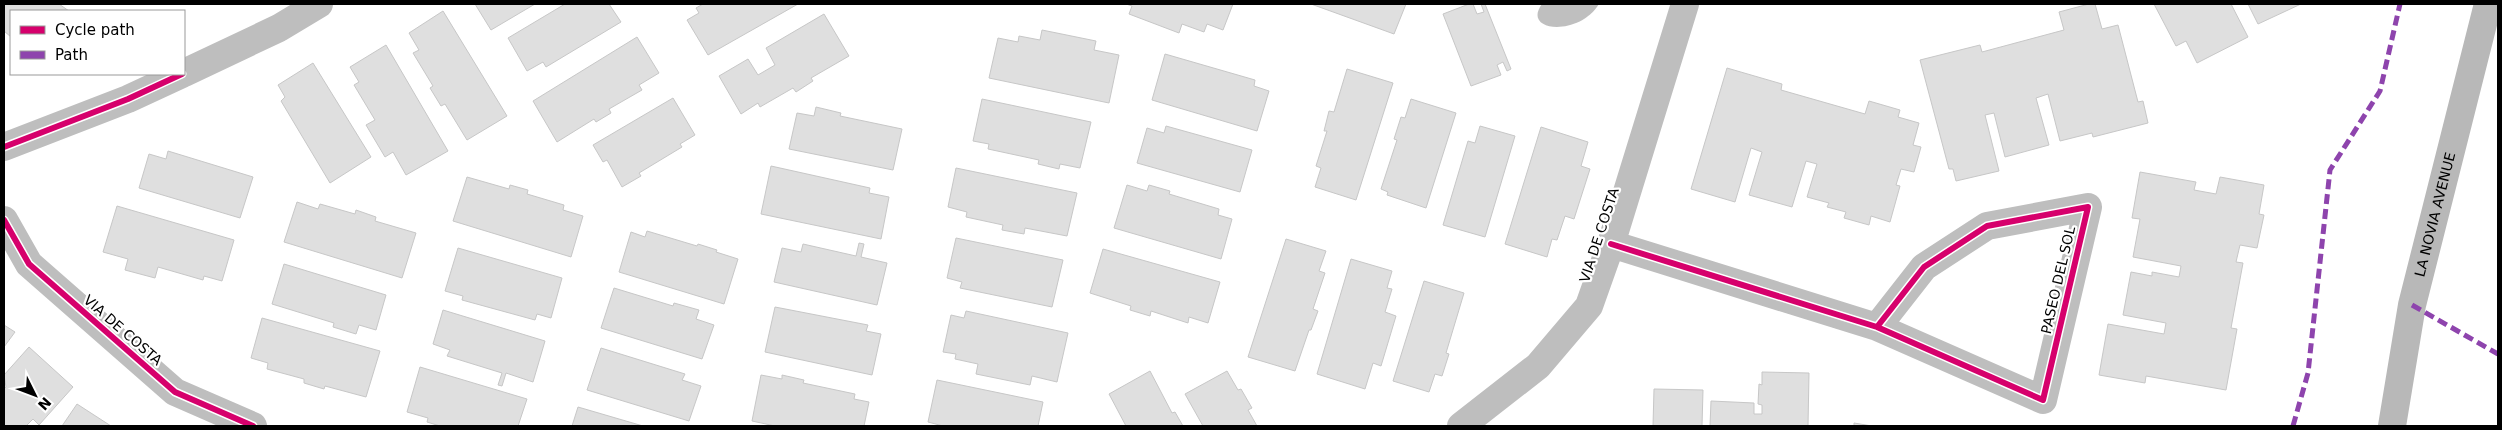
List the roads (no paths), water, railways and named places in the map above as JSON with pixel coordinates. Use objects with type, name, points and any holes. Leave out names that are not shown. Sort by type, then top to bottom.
[{"type":"main road","name":"LA NOVIA AVENUE","points":[[2392,426],[2412,305],[2488,4]]},
{"type":"street","points":[[185,72],[279,28],[319,4]]},
{"type":"street","name":"VIA DE COSTA","points":[[1461,426],[1538,366],[1589,306],[1611,244],[1685,4]]},
{"type":"street","points":[[4,148],[128,99],[179,75]]},
{"type":"street","name":"PASEO DEL SOL","points":[[1611,244],[1876,327],[2043,400],[2088,207],[1987,226],[1924,267],[1876,327]]},
{"type":"street","name":"VIA DE COSTA","points":[[4,220],[29,264],[175,392],[253,426]]}]
